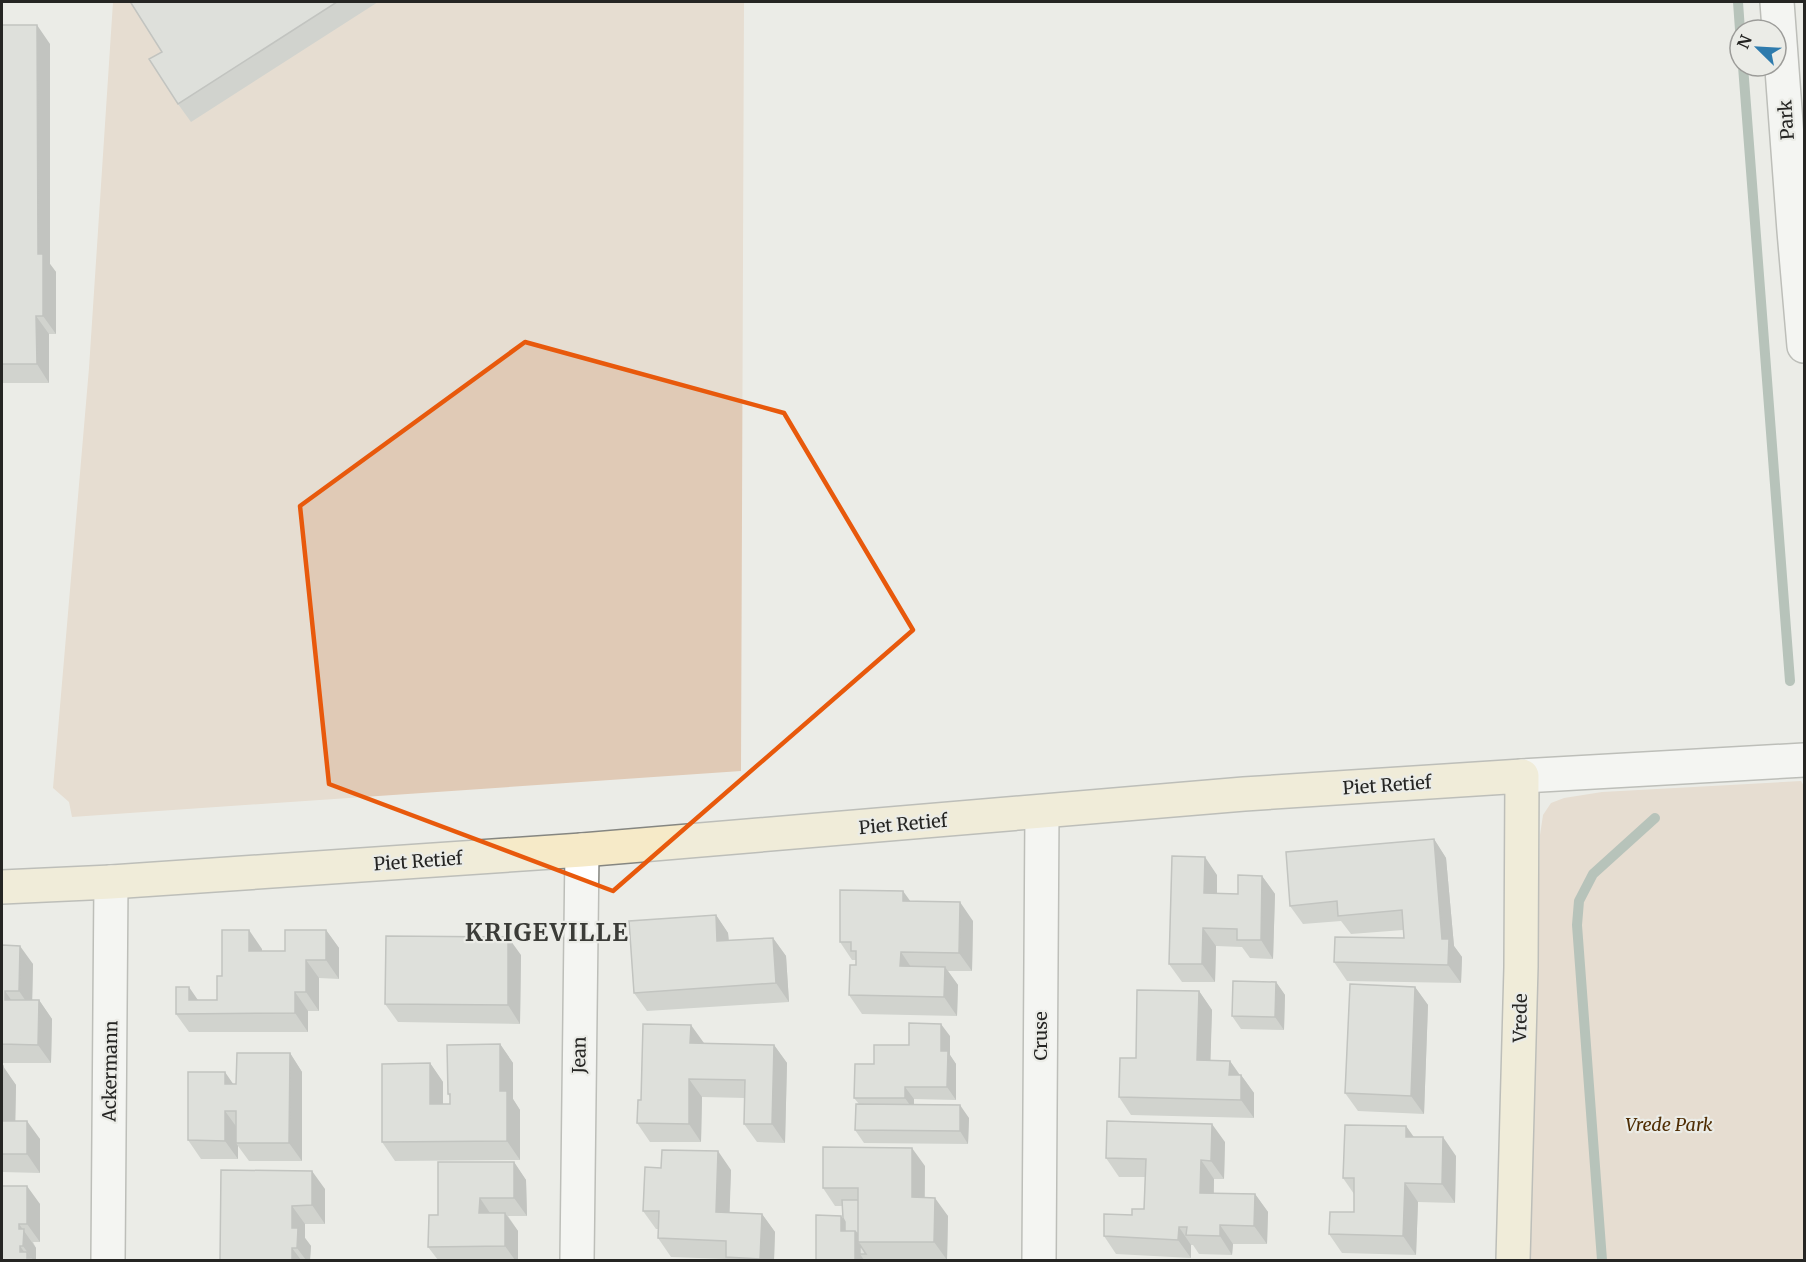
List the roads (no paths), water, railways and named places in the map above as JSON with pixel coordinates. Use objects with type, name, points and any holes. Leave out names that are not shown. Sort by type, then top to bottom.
[{"type":"street","name":"Park","points":[[1777,2],[1799,233],[1804,346]]},
{"type":"street","name":"Piet Retief","points":[[2,887],[111,882],[582,850],[1244,794],[1804,760]]},
{"type":"street","name":"Vrede","points":[[1513,1260],[1521,967],[1522,776]]},
{"type":"street","name":"Cruse","points":[[1039,1260],[1041,812]]},
{"type":"street","name":"Jean","points":[[577,1260],[582,850]]},
{"type":"street","name":"Ackermann","points":[[108,1260],[111,882]]},
{"type":"waterway","points":[[1738,2],[1739,18]]},
{"type":"waterway","points":[[1744,78],[1790,681]]},
{"type":"waterway","points":[[1602,1260],[1577,925],[1579,901],[1593,874],[1655,818]]},
{"type":"district","name":"KRIGEVILLE","points":[[547,932]]},
{"type":"park label","name":"Vrede Park","points":[[1669,1124]]}]
